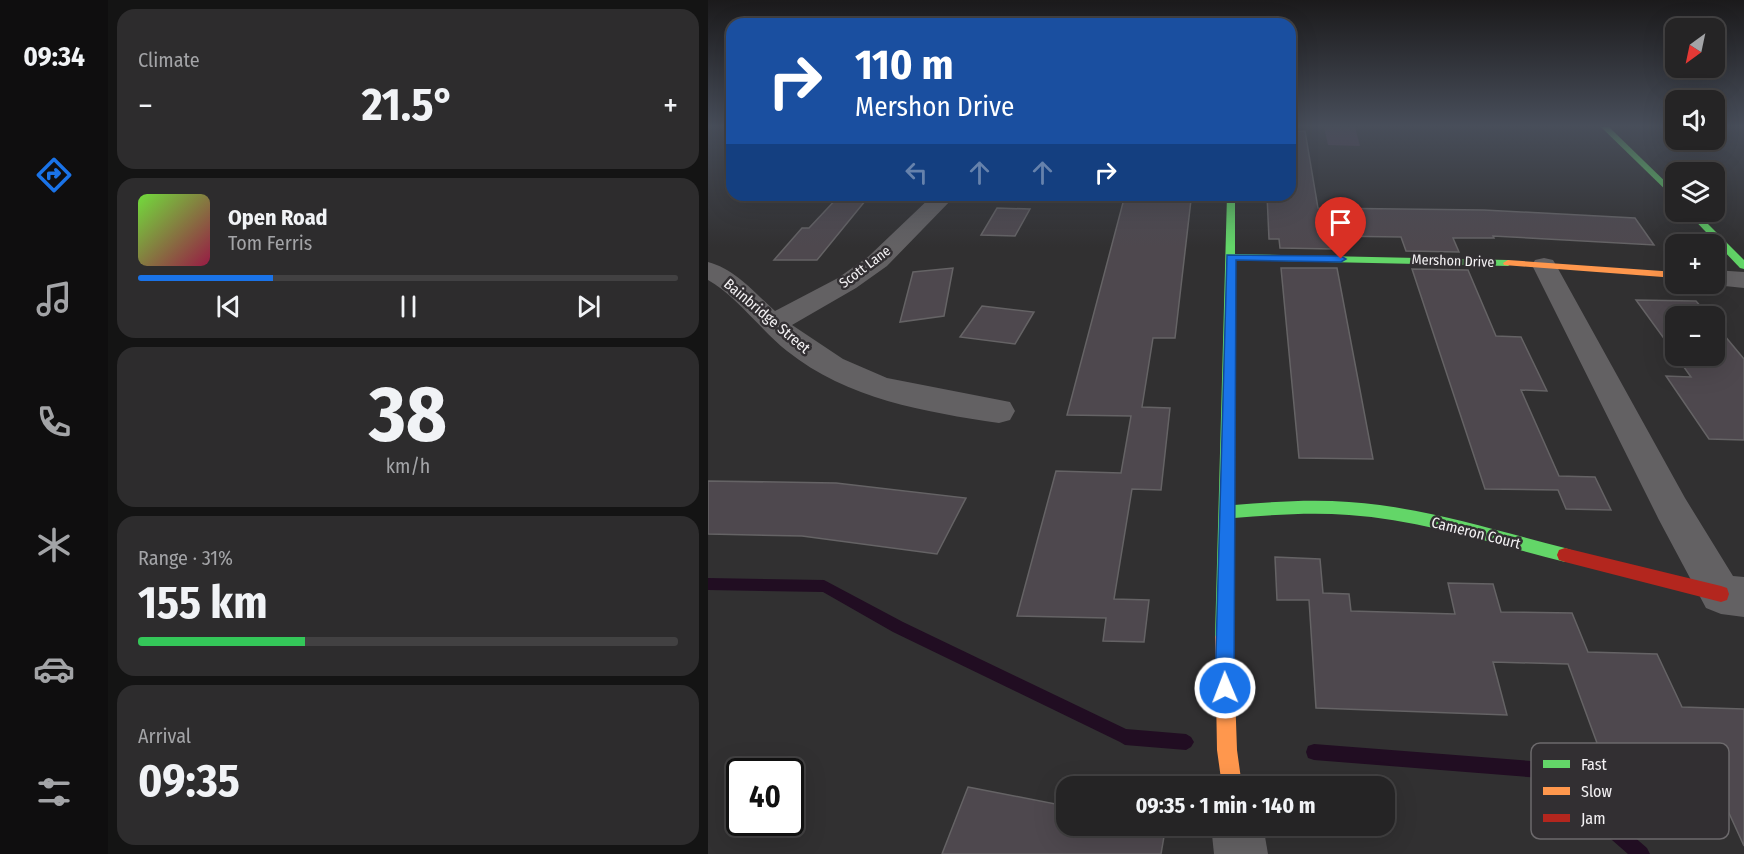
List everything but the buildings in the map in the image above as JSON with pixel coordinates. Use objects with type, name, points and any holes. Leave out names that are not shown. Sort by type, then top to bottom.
[{"type":"street","points":[[1645,167],[1665,186]]},
{"type":"street","name":"Scott Lane","points":[[774,323],[847,283],[878,261],[939,201]]},
{"type":"street","points":[[1231,201],[1224,667],[1227,750],[1231,776]]},
{"type":"street","points":[[1701,222],[1744,266]]},
{"type":"street","name":"Mershon Drive","points":[[1231,257],[1472,261],[1665,274]]},
{"type":"street","name":"Cameron Court","points":[[1544,265],[1672,509],[1733,596]]},
{"type":"street","name":"Bainbridge Street","points":[[708,270],[723,278],[811,354],[843,372],[888,390],[942,403],[999,411]]},
{"type":"street","points":[[1725,279],[1744,280]]},
{"type":"street","name":"Cameron Court","points":[[1226,512],[1308,506],[1368,510],[1430,521],[1733,596]]},
{"type":"street","points":[[1239,836],[1241,854]]},
{"type":"waterway","points":[[708,584],[824,586],[898,627],[1125,737],[1186,742]]},
{"type":"waterway","points":[[1314,752],[1531,769]]},
{"type":"waterway","points":[[1624,839],[1641,854]]},
{"type":"traffic: fast","points":[[1645,167],[1665,186]]},
{"type":"traffic: fast","points":[[1224,637],[1231,201]]},
{"type":"traffic: fast","points":[[1701,222],[1744,266]]},
{"type":"traffic: fast","points":[[1231,257],[1508,263]]},
{"type":"traffic: fast","points":[[1226,512],[1315,507],[1368,510],[1442,524],[1565,555]]},
{"type":"traffic: slow","points":[[1508,263],[1665,274]]},
{"type":"traffic: slow","points":[[1224,637],[1227,750],[1231,776]]},
{"type":"traffic: jam","points":[[1565,555],[1721,594]]},
{"type":"route","points":[[1225,688],[1231,257],[1341,259]]}]
